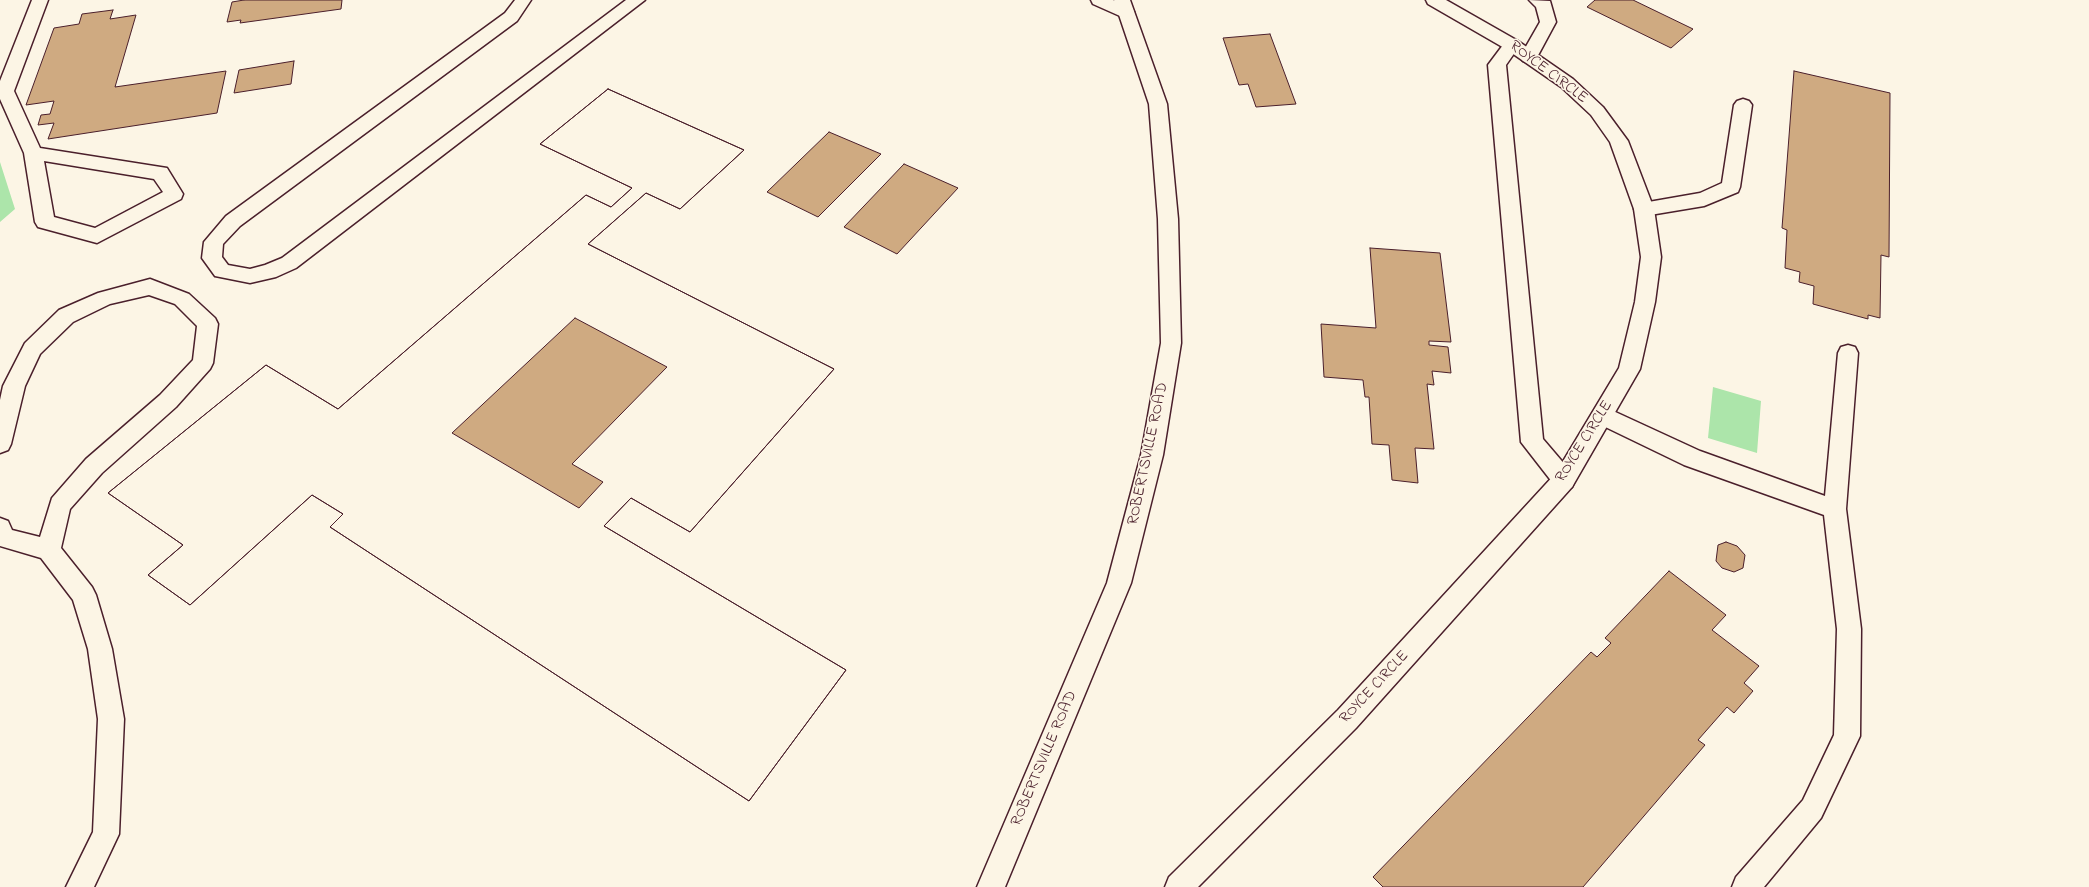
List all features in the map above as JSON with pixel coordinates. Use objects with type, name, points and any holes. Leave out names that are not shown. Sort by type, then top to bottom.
[{"type":"street","points":[[33,153],[160,173],[174,194],[97,236],[45,222],[33,153],[5,91],[40,0]]},
{"type":"street","points":[[523,0],[511,17],[233,221],[214,242],[212,258],[222,271],[250,276],[269,272],[289,262],[637,0]]},
{"type":"street","points":[[1099,0],[1124,6]]},
{"type":"street","name":"ROYCE CIRCLE","points":[[1179,887],[1347,719],[1564,480],[1603,416],[1629,369],[1645,302],[1651,257],[1644,209],[1619,141],[1597,110],[1567,83],[1512,45],[1434,0]]},
{"type":"street","points":[[1530,58],[1548,22],[1544,5],[1537,0]]},
{"type":"street","name":"ROBERTSVILLE ROAD","points":[[991,887],[1119,583],[1152,455],[1171,343],[1168,219],[1158,104],[1124,6]]},
{"type":"street","points":[[1512,45],[1498,65],[1532,442],[1564,480]]},
{"type":"street","points":[[1644,209],[1704,199],[1731,187],[1743,106]]},
{"type":"street","points":[[0,444],[14,386],[32,349],[66,316],[105,298],[150,287],[182,298],[208,324],[203,363],[168,401],[94,466],[60,505],[49,550]]},
{"type":"street","points":[[1746,887],[1812,809],[1847,736],[1849,629],[1835,509],[1848,353]]},
{"type":"street","points":[[1603,416],[1692,458],[1835,509]]},
{"type":"street","points":[[0,528],[2,537],[49,550],[84,595],[100,649],[111,720],[106,834],[80,887]]},
{"type":"green space","points":[[0,162],[15,209],[0,222]]},
{"type":"green space","points":[[1713,387],[1761,401],[1757,453],[1708,438]]},
{"type":"building","points":[[244,0],[342,0],[341,9],[240,23],[241,20],[227,22],[232,2]]},
{"type":"building","points":[[1595,0],[1633,0],[1693,29],[1671,48],[1587,7]]},
{"type":"building","points":[[113,10],[110,19],[136,15],[115,87],[226,71],[217,113],[48,139],[54,123],[38,125],[41,115],[50,114],[54,101],[26,105],[54,28],[79,24],[82,14]]},
{"type":"building","points":[[1270,34],[1296,104],[1256,107],[1248,84],[1239,85],[1223,38]]},
{"type":"building","points":[[294,61],[291,84],[234,93],[239,70]]},
{"type":"building","points":[[1794,71],[1890,93],[1889,257],[1881,255],[1880,318],[1868,315],[1868,319],[1813,304],[1814,286],[1799,282],[1800,272],[1785,268],[1787,230],[1782,228]]},
{"type":"building","points":[[608,89],[744,150],[680,209],[646,193],[588,244],[834,369],[690,532],[631,498],[604,526],[846,670],[749,801],[330,527],[343,514],[312,495],[190,605],[148,575],[183,545],[108,493],[266,365],[338,409],[586,195],[611,207],[632,188],[540,144]],"holes":[[[575,318],[667,367],[572,464],[603,482],[579,508],[452,433]]]},
{"type":"building","points":[[608,89],[744,150],[680,209],[646,193],[588,244],[834,369],[690,532],[631,498],[604,526],[846,670],[749,801],[330,527],[343,514],[312,495],[190,605],[148,575],[183,545],[108,493],[266,365],[338,409],[586,195],[611,207],[632,188],[540,144]]},
{"type":"building","points":[[829,132],[881,154],[818,217],[767,192]]},
{"type":"building","points":[[904,164],[958,188],[897,254],[844,227]]},
{"type":"building","points":[[1370,248],[1440,253],[1451,342],[1429,341],[1429,345],[1448,347],[1451,373],[1432,371],[1434,385],[1427,384],[1434,449],[1415,448],[1418,483],[1392,480],[1389,445],[1372,444],[1369,397],[1365,397],[1363,380],[1324,377],[1321,324],[1376,328]]},
{"type":"building","points":[[1726,542],[1737,546],[1745,555],[1743,568],[1734,572],[1722,568],[1716,561],[1718,545]]},
{"type":"building","points":[[1669,571],[1726,615],[1712,630],[1759,666],[1744,683],[1753,691],[1734,713],[1727,707],[1698,740],[1705,745],[1583,887],[1383,887],[1373,877],[1591,652],[1597,657],[1611,643],[1605,638]]}]
